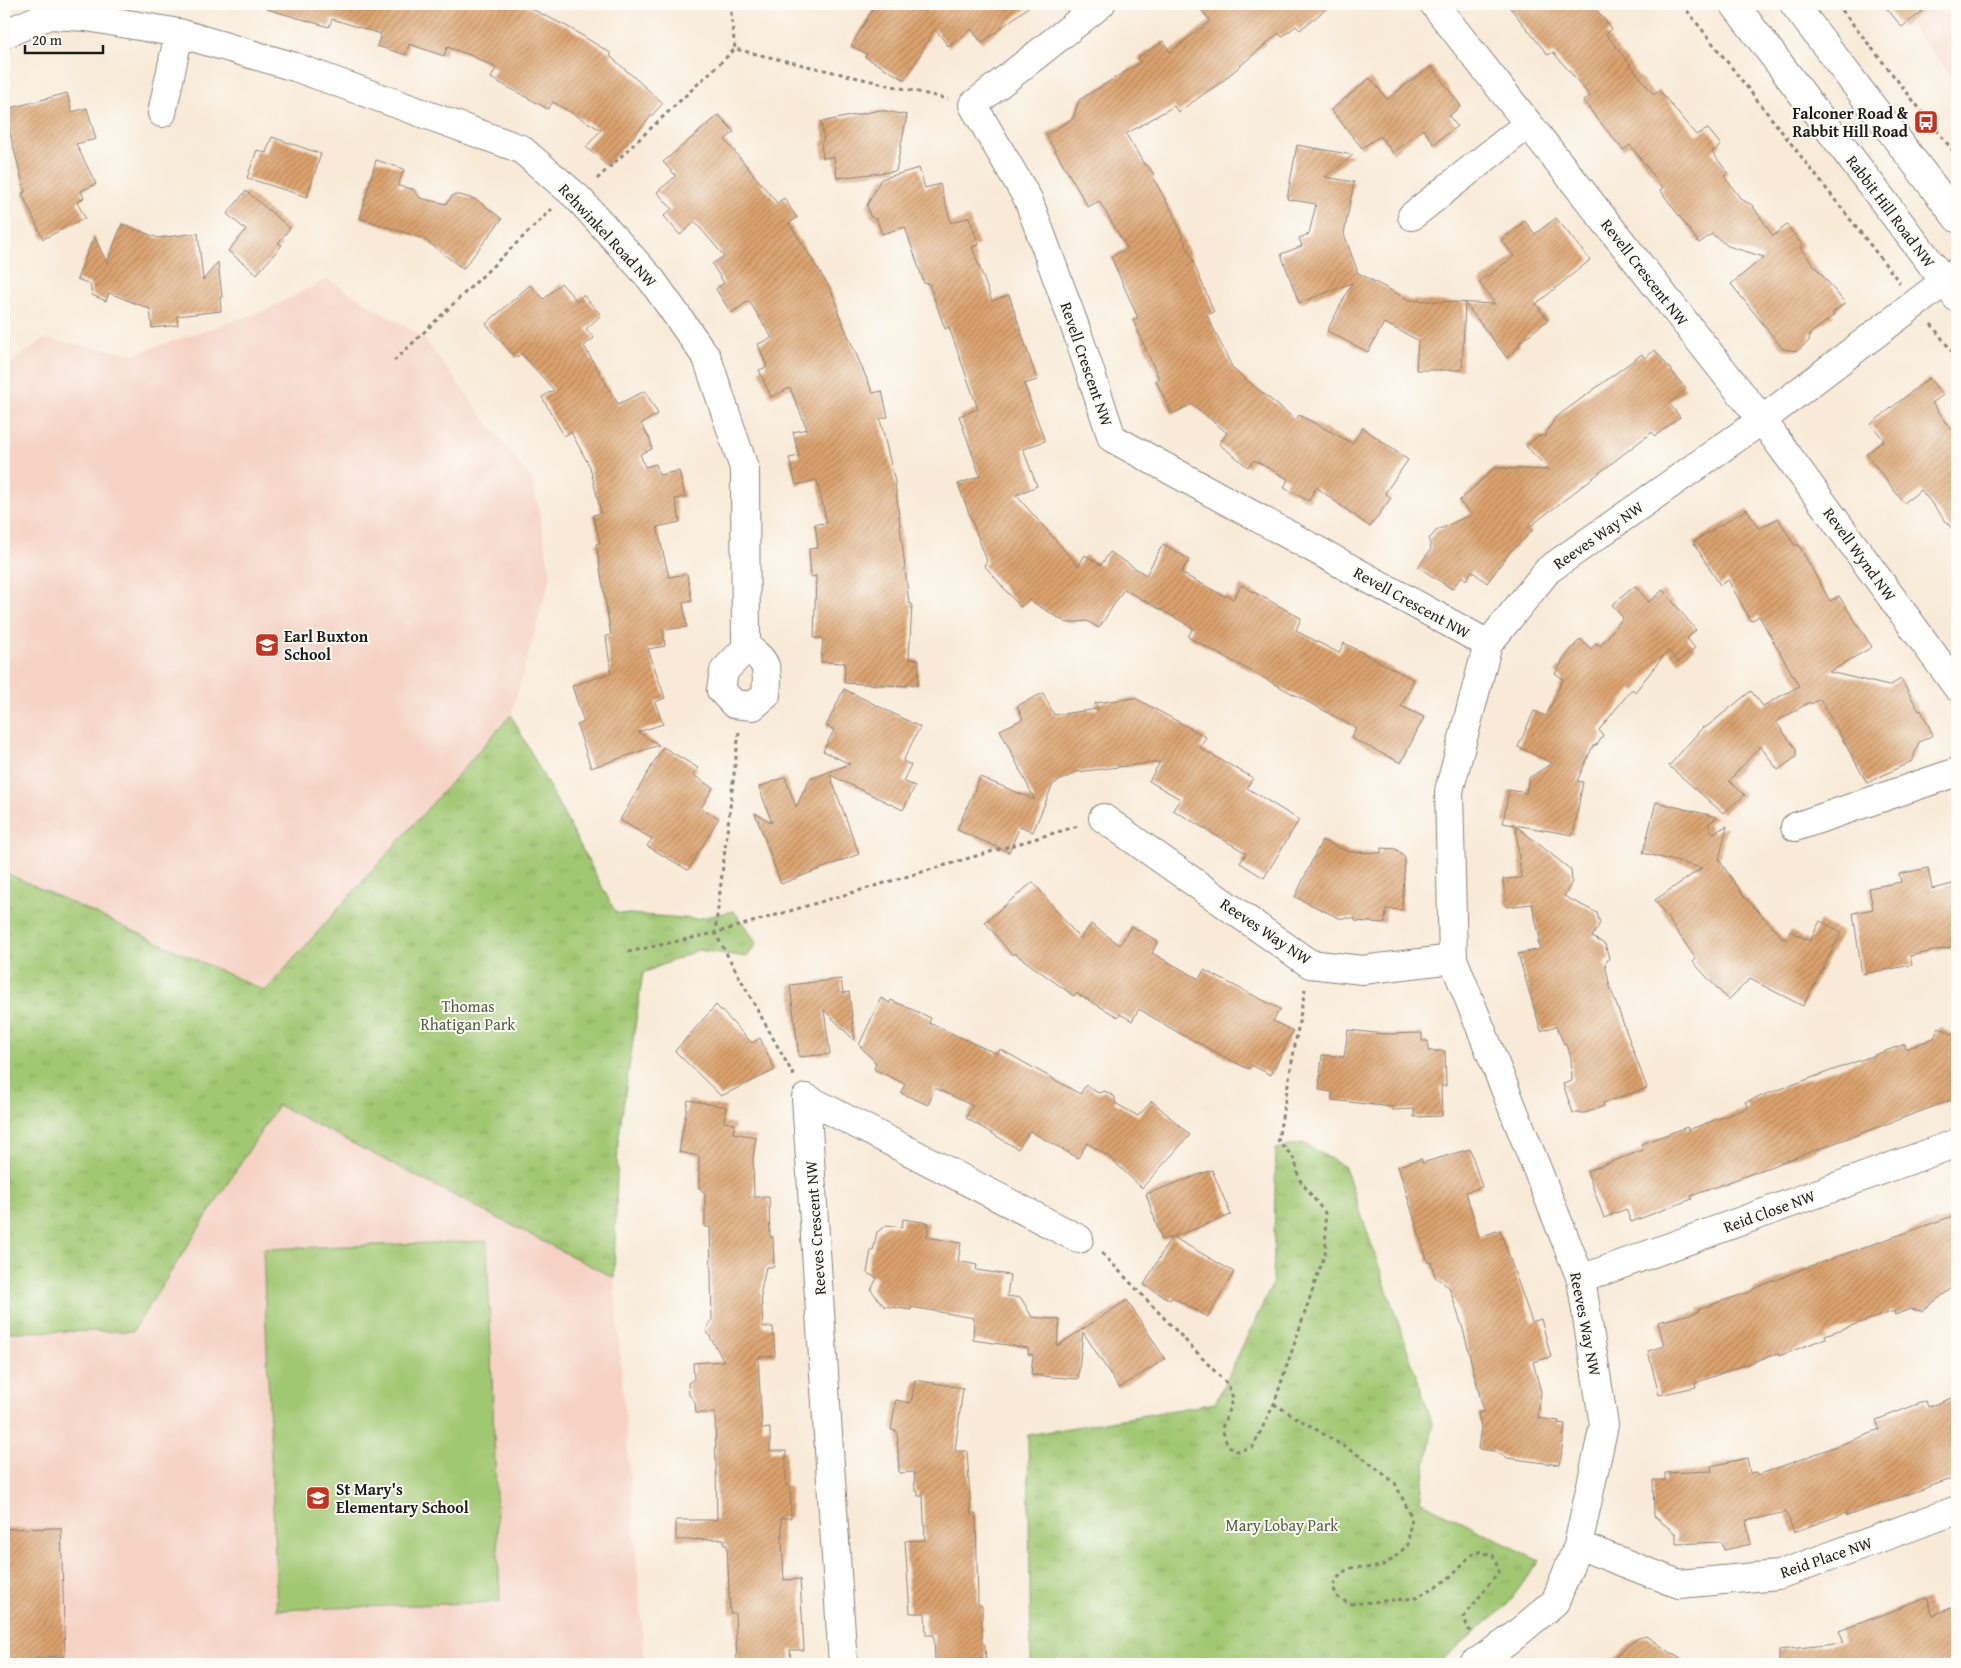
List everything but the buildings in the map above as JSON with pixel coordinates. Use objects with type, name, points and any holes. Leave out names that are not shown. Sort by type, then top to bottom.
[{"type":"street","points":[[973,105],[1101,4]]},
{"type":"street","name":"Revell Crescent NW","points":[[1434,4],[1762,420]]},
{"type":"street","name":"Rabbit Hill Road NW","points":[[1734,4],[1953,284]]},
{"type":"street","points":[[1794,4],[1957,218]]},
{"type":"street","name":"Rehwinkel Road NW","points":[[4,34],[49,15],[87,16],[179,33],[295,67],[520,149],[574,194],[651,279],[707,358],[744,471],[746,648]]},
{"type":"street","points":[[162,113],[179,33]]},
{"type":"street","name":"Revell Crescent NW","points":[[973,105],[1028,199],[1078,335],[1112,438],[1488,644]]},
{"type":"street","points":[[1412,216],[1528,124]]},
{"type":"street","name":"Reeves Way NW","points":[[1474,1664],[1507,1642],[1556,1602],[1578,1545],[1604,1425],[1581,1279],[1453,959],[1449,791],[1488,644],[1548,570],[1762,420],[1915,303],[1953,284]]},
{"type":"street","name":"Revell Wynd NW","points":[[1762,420],[1957,688]]},
{"type":"street","points":[[746,648],[759,655],[768,672],[766,695],[753,706],[734,704],[721,690],[724,671],[746,648]]},
{"type":"street","points":[[1795,827],[1957,772]]},
{"type":"street","name":"Reeves Way NW","points":[[1103,818],[1310,964],[1362,970],[1453,959]]},
{"type":"street","points":[[806,1098],[1079,1240]]},
{"type":"street","name":"Reeves Crescent NW","points":[[806,1098],[843,1664]]},
{"type":"street","name":"Reid Close NW","points":[[1581,1279],[1957,1143]]},
{"type":"street","name":"Reid Place NW","points":[[1578,1545],[1678,1584],[1748,1578],[1778,1575],[1957,1510]]},
{"type":"path","points":[[730,4],[735,49]]},
{"type":"path","points":[[1682,4],[1957,358]]},
{"type":"path","points":[[1838,4],[1957,156]]},
{"type":"path","points":[[735,49],[973,105]]},
{"type":"path","points":[[394,361],[574,194],[735,49]]},
{"type":"path","points":[[742,705],[715,933],[806,1098]]},
{"type":"path","points":[[628,952],[715,933],[1103,818]]},
{"type":"path","points":[[1079,1240],[1096,1247],[1228,1385],[1233,1398],[1222,1428],[1226,1445],[1237,1452],[1252,1447],[1274,1404],[1326,1250],[1325,1213],[1299,1178],[1295,1160],[1278,1140],[1310,964]]},
{"type":"path","points":[[1274,1404],[1364,1458],[1395,1483],[1411,1516],[1408,1544],[1386,1563],[1350,1566],[1339,1574],[1332,1586],[1337,1597],[1350,1604],[1416,1598],[1448,1579],[1475,1552],[1493,1556],[1498,1570],[1464,1617],[1468,1629],[1478,1636]]},
{"type":"shaded area","points":[[1893,4],[1957,4],[1957,83]]},
{"type":"shaded area","name":"Earl Buxton School","points":[[327,279],[423,337],[533,482],[551,575],[511,715],[265,991],[4,872],[4,368],[44,339],[134,354],[266,310]]},
{"type":"shaded area","name":"St Mary's Elementary School","points":[[277,1105],[614,1278],[645,1664],[4,1664],[4,1332],[133,1331]]},
{"type":"green space","name":"Thomas Rhatigan Park","points":[[511,715],[616,913],[697,919],[734,911],[757,943],[747,957],[698,950],[643,973],[618,1142],[614,1278],[278,1105],[133,1331],[4,1332],[4,872],[265,991]]},
{"type":"green space","name":"Mary Lobay Park","points":[[1303,1143],[1345,1167],[1433,1425],[1420,1501],[1539,1561],[1507,1605],[1442,1660],[1434,1664],[1031,1664],[1028,1435],[1215,1403],[1273,1283],[1276,1149]]},
{"type":"green space","points":[[487,1241],[500,1602],[277,1610],[263,1249]]},
{"type":"place","name":"Falconer Road & Rabbit Hill Road","points":[[1926,122]]},
{"type":"place","name":"Earl Buxton School","points":[[267,645]]},
{"type":"place","name":"St Mary's Elementary School","points":[[318,1498]]}]
